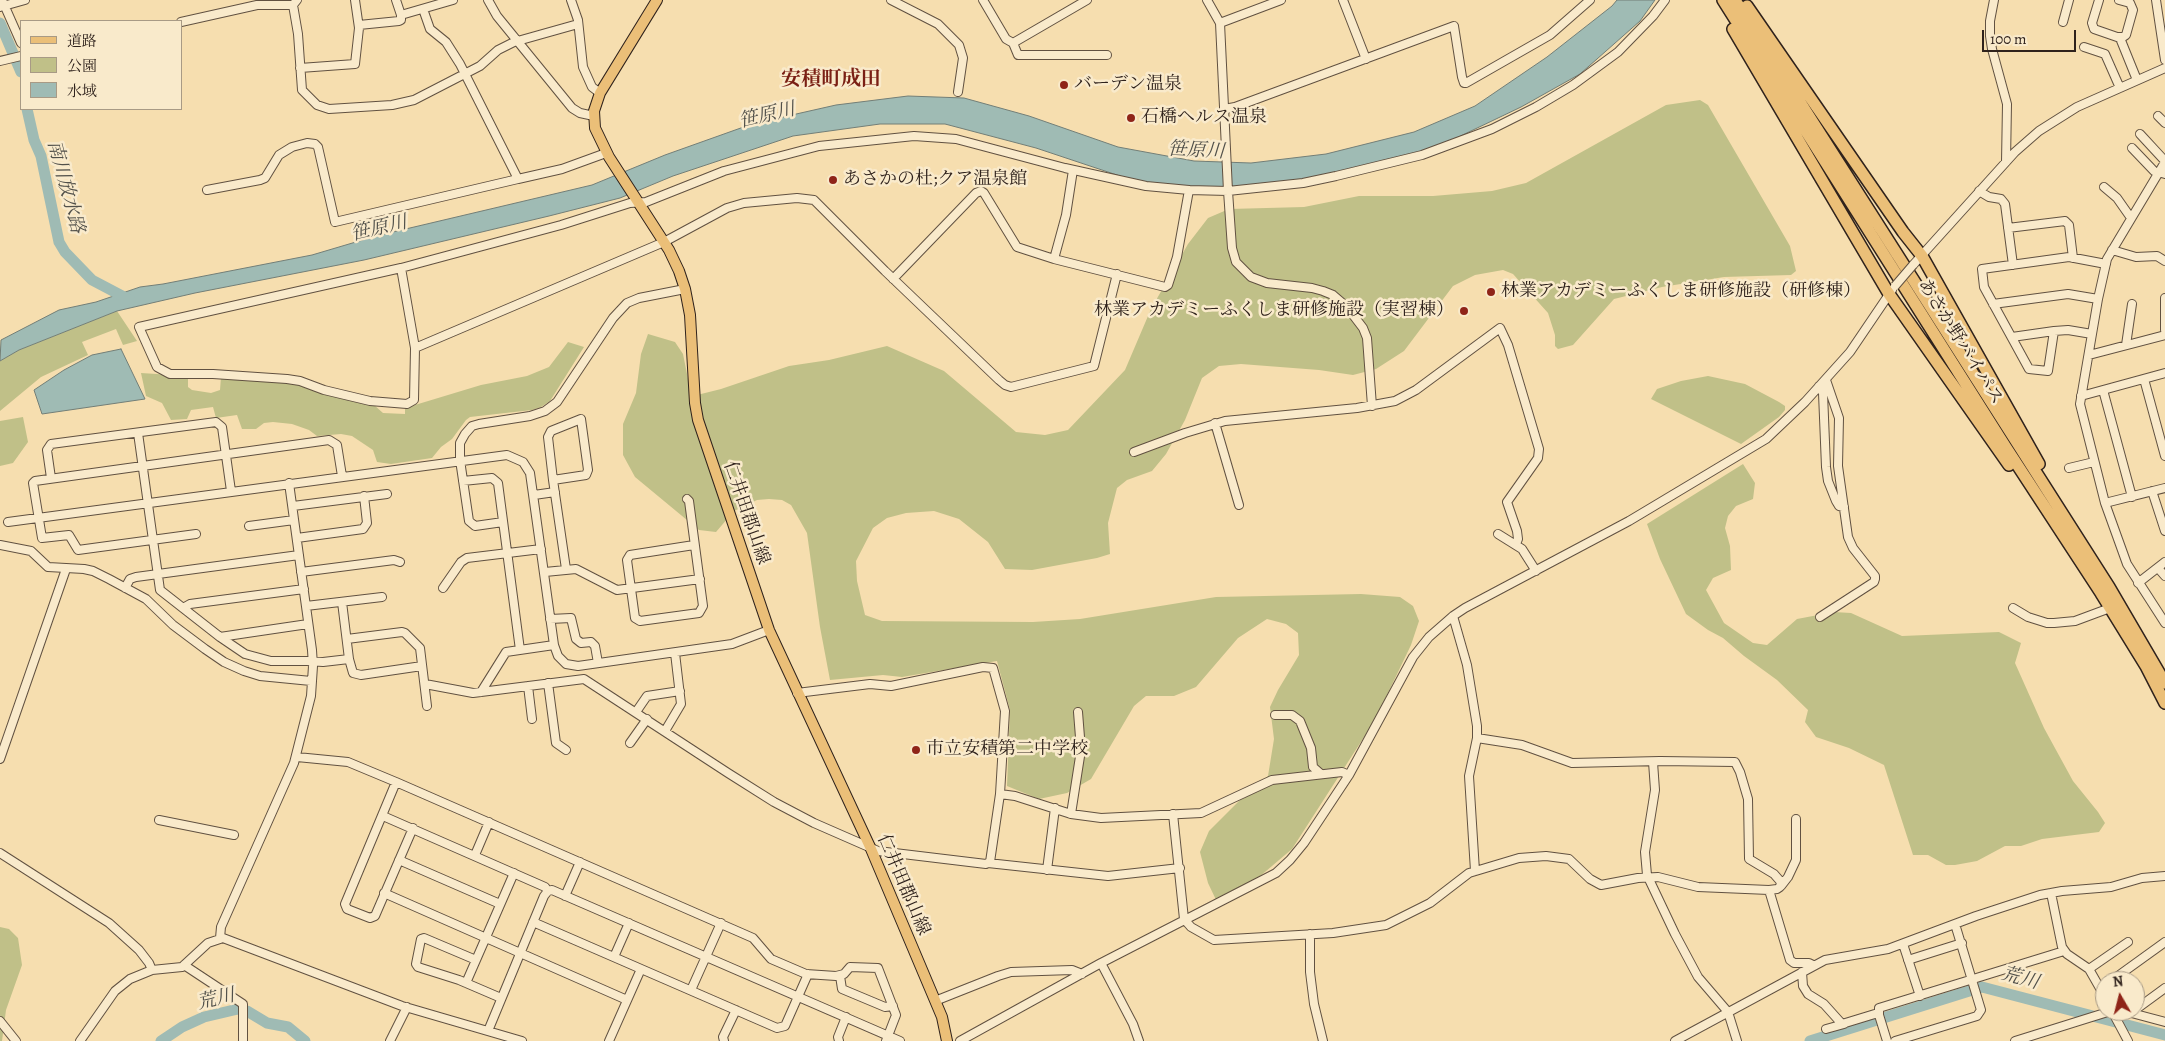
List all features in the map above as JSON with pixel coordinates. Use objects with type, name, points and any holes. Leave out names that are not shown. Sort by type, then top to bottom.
[{"type":"highway","points":[[1716,0],[1892,290],[1997,448],[2066,538]]},
{"type":"highway","name":"あさか野バイパス","points":[[1723,0],[2110,608],[2146,666],[2165,704]]},
{"type":"highway","name":"あさか野バイパス","points":[[1735,0],[2108,587],[2165,683]]},
{"type":"highway","points":[[1743,0],[1903,232],[1922,256],[2108,587]]},
{"type":"main road","name":"仁井田郡山線","points":[[658,0],[600,93],[594,116],[598,136],[608,155],[674,258],[685,289],[690,315],[695,403],[698,420],[769,630],[871,849],[936,1001],[942,1017],[947,1041]]},
{"type":"street","points":[[20,41],[2,5],[25,0]]},
{"type":"street","points":[[300,68],[355,64],[359,25],[356,0]]},
{"type":"street","points":[[359,25],[401,20],[396,0]]},
{"type":"street","points":[[400,15],[453,0]]},
{"type":"street","points":[[488,0],[497,16],[572,108],[580,113],[594,116]]},
{"type":"street","points":[[571,0],[578,24],[583,67],[591,84],[600,93]]},
{"type":"street","points":[[891,0],[938,24],[959,45],[963,58],[958,92]]},
{"type":"street","points":[[984,0],[1006,39],[1013,43],[1013,47],[1020,56],[1107,55]]},
{"type":"street","points":[[1013,43],[1087,0]]},
{"type":"street","points":[[1207,0],[1220,23],[1228,189],[1232,248],[1236,262],[1251,277],[1267,283],[1312,288],[1333,295],[1347,307],[1363,328],[1367,338],[1372,406]]},
{"type":"street","points":[[1220,23],[1281,0]]},
{"type":"street","points":[[1343,0],[1366,58]]},
{"type":"street","points":[[1224,109],[1235,107],[1454,26],[1462,77],[1464,83],[1466,83],[1550,35],[1590,0]]},
{"type":"street","points":[[400,268],[415,348],[414,400],[407,404],[393,404],[324,390],[300,381],[287,379],[213,374],[170,374],[157,367],[139,327],[400,268],[570,223],[724,171],[819,146],[914,136],[956,139],[1073,170],[1146,186],[1188,190],[1303,183],[1375,168],[1422,156],[1492,129],[1536,107],[1602,66],[1654,16],[1666,0]]},
{"type":"street","points":[[1994,0],[1990,22],[1990,36],[2007,104],[2006,162]]},
{"type":"street","points":[[2062,22],[2069,0]]},
{"type":"street","points":[[2099,0],[2092,23],[2094,29],[2123,37],[2126,35],[2133,10],[2130,3],[2119,0]]},
{"type":"street","points":[[2156,0],[2165,60]]},
{"type":"street","points":[[182,22],[257,5],[295,2],[300,68],[304,93],[317,105],[329,109],[392,105],[407,102],[480,66],[502,48],[518,41],[578,24]]},
{"type":"street","points":[[423,9],[430,29],[447,44],[464,74],[518,179]]},
{"type":"street","points":[[2118,37],[2137,80]]},
{"type":"street","points":[[2084,46],[2105,54],[2120,88]]},
{"type":"street","points":[[2,60],[20,56]]},
{"type":"street","points":[[960,1041],[1101,963],[1276,873],[1304,843],[1349,774],[1413,657],[1429,637],[1453,616],[1629,521],[1766,439],[1826,380],[1850,352],[1892,290],[1913,265],[2027,141],[2050,122],[2076,107],[2165,68]]},
{"type":"street","points":[[2158,116],[2165,123]]},
{"type":"street","points":[[2140,134],[2165,162],[2162,174],[2112,250],[2106,264],[2081,396],[2081,415],[2104,504],[2126,564],[2165,623]]},
{"type":"street","points":[[207,190],[265,178],[279,155],[292,147],[315,144],[318,147],[335,222],[518,179],[608,155]]},
{"type":"street","points":[[2132,148],[2162,174]]},
{"type":"street","points":[[1054,259],[1066,215],[1073,170]]},
{"type":"street","points":[[2104,187],[2117,198],[2132,218]]},
{"type":"street","points":[[893,279],[980,191],[984,193],[1017,247],[1054,259],[1165,287],[1168,285],[1179,251],[1188,190]]},
{"type":"street","points":[[1979,191],[1989,197],[2002,200],[2005,205],[2013,265]]},
{"type":"street","points":[[415,348],[664,242],[733,205],[807,198],[818,204],[893,279],[1006,386],[1012,387],[1094,366],[1117,274]]},
{"type":"street","points":[[2008,228],[2065,221],[2069,224],[2073,258]]},
{"type":"street","points":[[2112,250],[2136,256],[2155,256],[2165,261]]},
{"type":"street","points":[[2054,331],[2048,371],[2029,369],[1992,304],[1984,286],[1982,269],[2073,258],[2106,264]]},
{"type":"street","points":[[503,522],[475,526],[469,521],[460,460],[460,443],[464,434],[472,426],[530,416],[545,411],[556,402],[613,318],[627,303],[639,298],[685,289]]},
{"type":"street","points":[[1992,304],[2068,294],[2098,299]]},
{"type":"street","points":[[2165,298],[2165,330]]},
{"type":"street","points":[[2126,345],[2132,304]]},
{"type":"street","points":[[1134,452],[1215,423],[1372,406],[1408,396],[1500,328],[1508,345],[1539,449],[1536,461],[1507,502],[1517,531],[1518,539],[1516,544]]},
{"type":"street","points":[[2012,337],[2068,330],[2092,334]]},
{"type":"street","points":[[2089,355],[2165,335]]},
{"type":"street","points":[[2081,396],[2165,373]]},
{"type":"street","points":[[2144,379],[2165,456]]},
{"type":"street","points":[[1820,617],[1874,582],[1875,579],[1875,576],[1850,544],[1838,466],[1839,418],[1826,380]]},
{"type":"street","points":[[1819,386],[1823,393],[1826,468],[1836,501],[1839,506],[1844,507]]},
{"type":"street","points":[[2103,390],[2132,496]]},
{"type":"street","points":[[554,480],[586,475],[588,470],[581,419],[551,431],[548,437],[566,569]]},
{"type":"street","points":[[51,478],[47,450],[51,444],[216,422],[222,427],[231,491]]},
{"type":"street","points":[[1215,423],[1239,505]]},
{"type":"street","points":[[138,433],[160,590],[242,652],[263,659],[282,662],[323,662],[349,659]]},
{"type":"street","points":[[196,534],[78,550],[69,535],[42,538],[33,483],[51,478],[331,441],[337,445],[342,476]]},
{"type":"street","points":[[8,522],[460,460],[500,455],[516,457],[530,471],[554,645],[558,656],[570,665],[598,664],[732,644],[769,630]]},
{"type":"street","points":[[2069,468],[2094,462]]},
{"type":"street","points":[[463,481],[493,478],[498,483],[520,650]]},
{"type":"street","points":[[220,938],[221,927],[297,756],[310,702],[313,661],[289,483]]},
{"type":"street","points":[[2104,504],[2165,488]]},
{"type":"street","points":[[2152,491],[2165,532]]},
{"type":"street","points":[[534,495],[555,492]]},
{"type":"street","points":[[293,506],[388,494]]},
{"type":"street","points":[[297,538],[363,529],[367,523],[364,496]]},
{"type":"street","points":[[687,499],[700,579],[703,606],[699,613],[640,621],[635,618],[627,560],[631,554],[694,545]]},
{"type":"street","points":[[249,526],[294,520]]},
{"type":"street","points":[[1498,534],[1516,544],[1525,552],[1536,571]]},
{"type":"street","points":[[0,545],[33,552],[47,566],[93,571],[146,599],[173,625],[224,662],[260,676],[312,681]]},
{"type":"street","points":[[443,588],[461,562],[466,558],[541,549]]},
{"type":"street","points":[[125,588],[132,578],[299,555]]},
{"type":"street","points":[[301,572],[394,560],[400,562]]},
{"type":"street","points":[[2138,584],[2162,565],[2165,576]]},
{"type":"street","points":[[0,759],[66,568]]},
{"type":"street","points":[[545,572],[576,569],[616,590],[700,579]]},
{"type":"street","points":[[183,608],[190,604],[304,589]]},
{"type":"street","points":[[306,606],[382,597]]},
{"type":"street","points":[[342,602],[352,671],[358,675],[422,666]]},
{"type":"street","points":[[2013,608],[2028,617],[2047,623],[2054,623],[2074,621],[2110,608]]},
{"type":"street","points":[[1453,616],[1467,665],[1476,709],[1477,738],[1470,776],[1475,871]]},
{"type":"street","points":[[550,619],[571,618],[575,638],[581,643],[591,642],[595,646],[598,664]]},
{"type":"street","points":[[220,637],[308,624]]},
{"type":"street","points":[[347,638],[404,632],[419,646],[427,706]]},
{"type":"street","points":[[481,692],[504,653],[554,645]]},
{"type":"street","points":[[665,731],[681,706],[675,653]]},
{"type":"street","points":[[797,693],[870,684],[891,686],[983,667],[993,668],[1005,711],[1000,794],[992,858],[988,863]]},
{"type":"street","points":[[425,684],[473,693],[586,680],[774,802],[814,824],[871,849],[1108,876],[1180,868]]},
{"type":"street","points":[[548,683],[556,743],[566,750]]},
{"type":"street","points":[[528,686],[532,719]]},
{"type":"street","points":[[636,712],[647,696],[680,691]]},
{"type":"street","points":[[1071,814],[1081,750],[1078,712]]},
{"type":"street","points":[[1275,715],[1292,715],[1300,721],[1311,748],[1313,767],[1321,774]]},
{"type":"street","points":[[630,743],[647,719]]},
{"type":"street","points":[[1477,738],[1522,745],[1572,763],[1735,762],[1748,799],[1748,857],[1752,862],[1777,876],[1781,886]]},
{"type":"street","points":[[297,756],[348,762],[396,782],[756,939],[771,959],[808,974],[840,976],[850,967],[878,968],[897,1017],[887,1039]]},
{"type":"street","points":[[1653,762],[1655,790],[1645,852],[1648,878],[1698,977],[1728,1012],[1737,1041]]},
{"type":"street","points":[[1000,794],[1015,796],[1071,814],[1101,818],[1173,814],[1205,811],[1272,780],[1344,772],[1349,774]]},
{"type":"street","points":[[396,782],[345,904],[347,909],[370,918],[375,916],[413,828]]},
{"type":"street","points":[[1047,870],[1055,808]]},
{"type":"street","points":[[1173,814],[1184,919],[1190,927],[1214,940],[1333,933],[1386,926],[1430,903],[1462,876],[1519,858],[1546,856],[1569,859],[1600,885],[1658,877],[1703,888],[1777,890],[1788,877],[1796,860],[1796,819]]},
{"type":"street","points":[[383,816],[545,886],[548,891]]},
{"type":"street","points":[[159,820],[234,835]]},
{"type":"street","points":[[475,855],[489,822]]},
{"type":"street","points":[[0,853],[109,923],[139,950],[152,970]]},
{"type":"street","points":[[399,860],[500,904]]},
{"type":"street","points":[[565,896],[580,862]]},
{"type":"street","points":[[466,983],[514,873]]},
{"type":"street","points":[[1675,1041],[1812,965],[1825,960],[1888,949],[1955,924],[2051,893],[2111,887],[2142,878],[2165,876]]},
{"type":"street","points":[[1769,890],[1790,960],[1794,963],[1809,963],[1812,965]]},
{"type":"street","points":[[548,891],[556,891],[846,1018],[887,1039],[900,1041]]},
{"type":"street","points":[[488,1031],[533,922],[548,891]]},
{"type":"street","points":[[384,893],[628,1000]]},
{"type":"street","points":[[2051,893],[2060,943],[2064,951],[2089,969],[2095,977]]},
{"type":"street","points":[[533,922],[780,1028],[785,1026],[808,974]]},
{"type":"street","points":[[614,957],[629,923]]},
{"type":"street","points":[[691,990],[721,924]]},
{"type":"street","points":[[1895,1041],[1978,1016],[1982,1008],[1955,924]]},
{"type":"street","points":[[1310,934],[1310,972],[1314,1004],[1323,1041]]},
{"type":"street","points":[[80,1041],[122,985],[135,976],[152,970],[178,968],[184,965],[208,943],[220,938],[233,940],[263,954],[407,1007],[522,1041]]},
{"type":"street","points":[[476,960],[426,938],[421,939],[416,966],[466,983],[501,998]]},
{"type":"street","points":[[2089,969],[2128,942]]},
{"type":"street","points":[[2125,971],[2165,942]]},
{"type":"street","points":[[1908,960],[1962,943]]},
{"type":"street","points":[[1903,944],[1920,996]]},
{"type":"street","points":[[1886,1041],[1878,1013],[1879,1008],[2064,951]]},
{"type":"street","points":[[1101,963],[1133,1024],[1139,1041]]},
{"type":"street","points":[[184,965],[243,1004],[243,1041]]},
{"type":"street","points":[[609,1041],[641,969]]},
{"type":"street","points":[[936,1001],[1011,972],[1072,970],[1082,974]]},
{"type":"street","points":[[1802,972],[1803,986],[1808,994],[1824,1004],[1844,1024]]},
{"type":"street","points":[[840,976],[842,989],[884,1007],[893,1006]]},
{"type":"street","points":[[2145,1002],[2165,988]]},
{"type":"street","points":[[390,1041],[407,1007]]},
{"type":"street","points":[[724,1041],[723,1037],[736,1010]]},
{"type":"street","points":[[1826,1029],[1878,1013]]},
{"type":"street","points":[[2014,1041],[2095,1016]]},
{"type":"street","points":[[2145,1016],[2165,1022]]},
{"type":"street","points":[[839,1041],[838,1036],[846,1018]]},
{"type":"street","points":[[2117,1021],[2128,1041]]},
{"type":"street","points":[[0,1022],[16,1041]]},
{"type":"green space","points":[[1700,100],[1708,105],[1790,246],[1796,271],[1791,275],[1724,277],[1662,287],[1614,299],[1573,345],[1558,349],[1555,346],[1555,335],[1548,313],[1513,274],[1503,270],[1475,275],[1453,286],[1404,351],[1376,369],[1353,375],[1319,370],[1241,364],[1219,366],[1202,378],[1185,420],[1166,454],[1152,471],[1127,480],[1117,488],[1108,523],[1110,554],[1097,558],[1032,570],[1005,569],[988,542],[959,519],[934,511],[906,513],[887,518],[873,528],[856,561],[857,581],[865,615],[882,621],[1033,622],[1080,619],[1216,597],[1361,594],[1400,597],[1413,606],[1419,621],[1411,645],[1375,720],[1292,849],[1232,900],[1218,904],[1208,883],[1200,852],[1209,831],[1268,776],[1274,739],[1270,707],[1299,655],[1298,633],[1286,624],[1267,619],[1238,638],[1196,687],[1174,696],[1146,696],[1134,706],[1091,779],[1067,793],[1039,799],[1007,786],[1010,710],[997,661],[902,677],[883,675],[830,680],[820,627],[807,533],[791,505],[782,500],[757,500],[734,511],[716,532],[699,530],[635,477],[623,455],[623,424],[636,393],[641,354],[648,334],[675,342],[683,354],[690,389],[697,395],[789,366],[829,360],[887,346],[944,371],[1016,432],[1045,435],[1068,430],[1125,370],[1151,309],[1188,244],[1208,218],[1229,209],[1304,207],[1359,196],[1433,196],[1492,191],[1526,183],[1666,105]]},
{"type":"green space","points":[[117,311],[137,341],[123,345],[116,329],[82,342],[88,355],[41,377],[0,411],[0,361],[19,350]]},
{"type":"green space","points":[[568,342],[584,347],[550,401],[532,410],[470,417],[452,439],[441,447],[432,458],[391,464],[377,462],[373,450],[352,436],[341,434],[317,436],[309,430],[292,424],[273,422],[264,423],[256,429],[242,429],[237,415],[216,418],[213,407],[191,410],[187,419],[171,420],[162,403],[146,396],[141,373],[188,376],[188,387],[192,390],[211,393],[220,390],[221,377],[291,382],[374,405],[383,413],[405,414],[405,408],[481,385],[527,376],[549,367]]},
{"type":"green space","points":[[1708,376],[1745,384],[1779,402],[1785,406],[1785,410],[1779,417],[1741,444],[1651,399],[1657,389],[1681,381]]},
{"type":"green space","points":[[23,417],[28,442],[13,463],[0,466],[0,421]]},
{"type":"green space","points":[[1743,464],[1755,483],[1753,499],[1736,506],[1728,516],[1725,528],[1730,546],[1731,570],[1713,578],[1706,590],[1724,623],[1753,643],[1767,645],[1797,619],[1834,612],[1851,613],[1902,636],[1999,632],[2021,643],[2015,663],[2044,728],[2073,781],[2105,823],[2099,832],[2042,839],[2021,846],[2005,846],[1977,861],[1955,865],[1946,865],[1928,855],[1913,855],[1884,765],[1849,748],[1816,737],[1805,722],[1808,710],[1777,680],[1723,638],[1686,614],[1660,559],[1647,524]]},
{"type":"green space","points":[[0,927],[9,929],[18,938],[22,965],[6,1010],[2,1041],[0,1041]]},
{"type":"water","points":[[1617,0],[1655,0],[1640,21],[1580,74],[1521,107],[1425,153],[1255,190],[1189,189],[1129,179],[1036,148],[945,124],[880,124],[793,136],[673,176],[620,198],[364,260],[195,293],[117,311],[19,350],[0,361],[1,340],[59,310],[96,302],[140,287],[312,255],[376,236],[592,185],[665,155],[752,124],[836,105],[908,96],[964,98],[1029,116],[1118,147],[1194,161],[1251,163],[1326,154],[1414,132],[1475,106],[1547,57]]},
{"type":"water","points":[[121,349],[145,399],[42,414],[34,390],[64,370],[92,355]]},
{"type":"waterway","name":"南川放水路","points":[[0,23],[20,70]]},
{"type":"waterway","name":"南川放水路","points":[[27,110],[34,140],[41,156],[59,242],[65,252],[92,280],[130,300]]},
{"type":"waterway","name":"荒川","points":[[1810,1041],[1982,987],[2165,1035]]},
{"type":"waterway","name":"荒川","points":[[161,1041],[182,1027],[204,1017],[238,1009],[247,1011],[267,1023],[288,1027],[305,1041]]},
{"type":"place","name":"バーデン温泉","points":[[1064,85]]},
{"type":"place","name":"石橋ヘルス温泉","points":[[1131,118]]},
{"type":"place","name":"あさかの杜;クア温泉館","points":[[833,180]]},
{"type":"place","name":"林業アカデミーふくしま研修施設（研修棟）","points":[[1491,292]]},
{"type":"place","name":"林業アカデミーふくしま研修施設（実習棟）","points":[[1464,311]]},
{"type":"place","name":"市立安積第二中学校","points":[[916,750]]},
{"type":"district","name":"安積町成田","points":[[831,80]]},
{"type":"water label","name":"笹原川","points":[[767,116]]},
{"type":"water label","name":"笹原川","points":[[1196,151]]},
{"type":"water label","name":"笹原川","points":[[379,229]]}]
